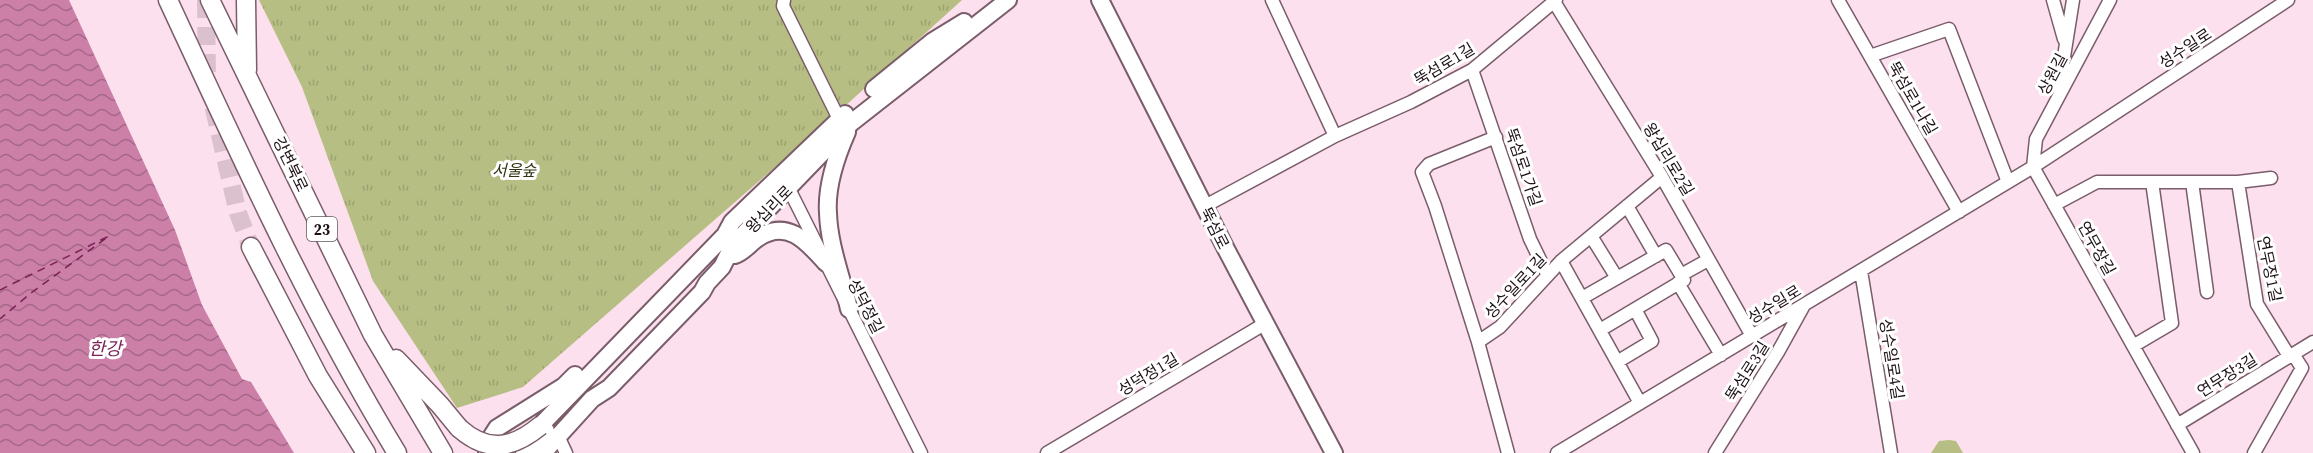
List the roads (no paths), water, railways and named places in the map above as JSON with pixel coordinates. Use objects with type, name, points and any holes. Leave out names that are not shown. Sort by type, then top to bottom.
[{"type":"highway","name":"23","points":[[168,0],[289,258],[338,353],[397,453]]},
{"type":"highway","name":"강변북로","points":[[210,0],[373,335],[443,453]]},
{"type":"highway","points":[[246,0],[248,75]]},
{"type":"highway","points":[[251,247],[318,376],[366,453]]},
{"type":"highway","points":[[373,335],[459,428],[476,441],[494,446],[518,442],[548,431]]},
{"type":"highway","points":[[525,453],[548,431]]},
{"type":"main road","name":"왕십리로","points":[[694,271],[708,263],[727,257],[733,245],[785,182],[845,121],[933,41],[999,0]]},
{"type":"main road","name":"왕십리로","points":[[845,121],[1008,0]]},
{"type":"main road","name":"뚝섬로","points":[[1100,0],[1204,206],[1334,453]]},
{"type":"main road","points":[[845,121],[842,142],[830,184],[827,213],[833,248],[849,309]]},
{"type":"main road","name":"왕십리로","points":[[548,431],[694,271],[725,235],[732,222],[785,182]]},
{"type":"main road","points":[[487,453],[488,442],[497,428],[564,386],[720,228],[732,222]]},
{"type":"main road","points":[[543,453],[548,431],[609,388],[702,292],[727,257],[740,253],[762,236],[784,231],[803,238],[826,263]]},
{"type":"street","points":[[784,0],[783,6],[845,121]]},
{"type":"street","points":[[1272,0],[1335,136]]},
{"type":"street","name":"뚝섬로1나길","points":[[1838,0],[1959,212]]},
{"type":"street","points":[[2053,0],[2066,46]]},
{"type":"street","points":[[2057,100],[2073,0]]},
{"type":"street","name":"상원길","points":[[2033,167],[2036,139],[2110,0]]},
{"type":"street","name":"성수일로","points":[[1557,453],[2033,167],[2288,0]]},
{"type":"street","name":"뚝섬로1길","points":[[1204,206],[1335,136],[1411,102],[1473,70],[1554,1]]},
{"type":"street","name":"왕십리로2길","points":[[1554,1],[1662,177],[1752,336]]},
{"type":"street","points":[[1870,56],[1949,29],[2008,182]]},
{"type":"street","name":"뚝섬로1가길","points":[[1473,70],[1530,239],[1547,274]]},
{"type":"street","points":[[1496,136],[1429,164],[1422,172],[1479,342],[1508,453]]},
{"type":"street","name":"연무장길","points":[[2033,167],[2193,453]]},
{"type":"street","name":"성수일로1길","points":[[1479,342],[1500,327],[1561,261],[1662,177]]},
{"type":"street","points":[[2054,205],[2097,182],[2238,182],[2271,178]]},
{"type":"street","name":"성덕정길","points":[[785,182],[921,453]]},
{"type":"street","points":[[2133,346],[2172,323],[2152,182]]},
{"type":"street","points":[[2192,182],[2207,292]]},
{"type":"street","name":"연무장1길","points":[[2238,182],[2257,304],[2291,355]]},
{"type":"street","points":[[1628,206],[1656,256]]},
{"type":"street","points":[[1591,236],[1617,278]]},
{"type":"street","points":[[1582,298],[1666,250],[1721,355]]},
{"type":"street","points":[[1600,330],[1708,260]]},
{"type":"street","points":[[1561,261],[1640,403]]},
{"type":"street","name":"성수일로4길","points":[[1861,271],[1891,453]]},
{"type":"street","name":"뚝섬로3길","points":[[1715,453],[1805,305]]},
{"type":"street","points":[[1617,362],[1653,341],[1635,309]]},
{"type":"street","name":"성덕정1길","points":[[1047,453],[1266,323]]},
{"type":"street","name":"연무장3길","points":[[2177,425],[2313,342]]},
{"type":"street","points":[[2254,453],[2302,368],[2291,355]]},
{"type":"street","points":[[548,431],[566,453]]},
{"type":"water","name":"한강","points":[[0,0],[69,0],[175,230],[202,305],[242,379],[251,382],[294,453],[0,453]]},
{"type":"tunnel","points":[[206,0],[207,79],[238,213],[251,247]]},
{"type":"park label","name":"서울숲","points":[[514,170]]}]
